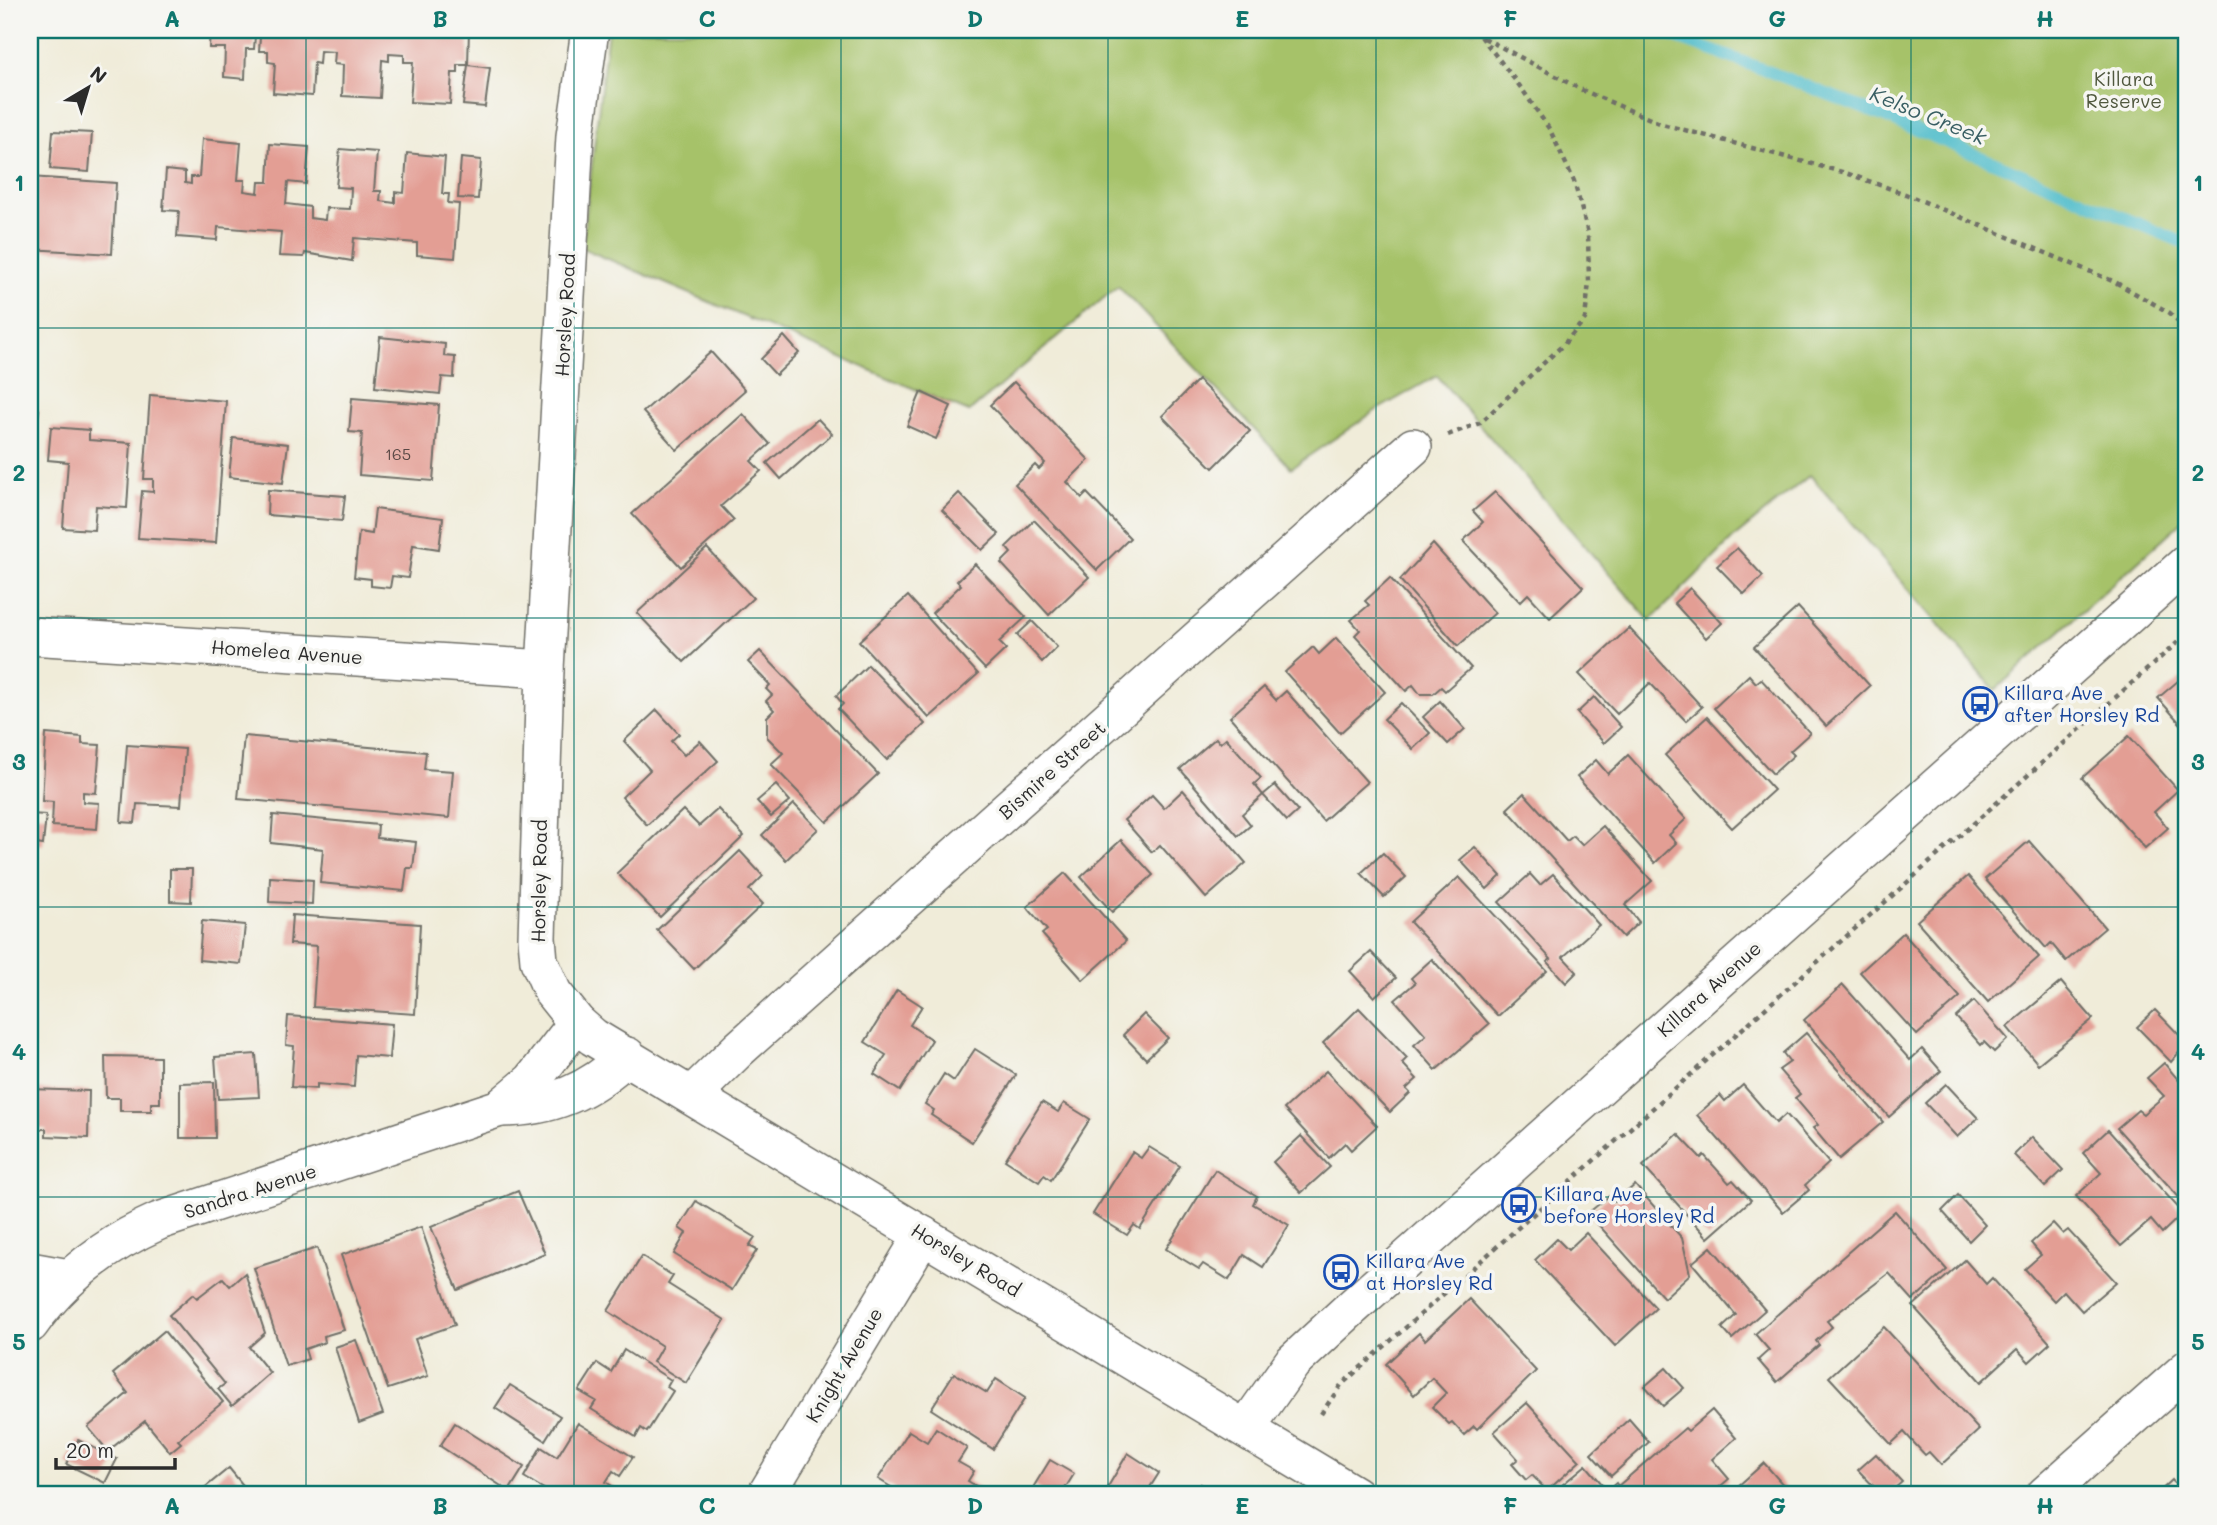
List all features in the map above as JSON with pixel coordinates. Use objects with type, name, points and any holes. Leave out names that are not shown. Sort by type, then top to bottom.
[{"type":"street","name":"Horsley Road","points":[[590,30],[575,136],[545,669],[537,913],[539,961],[553,993],[577,1023],[627,1056],[1355,1495]]},
{"type":"street","name":"Bismire Street","points":[[692,1094],[739,1049],[1413,447]]},
{"type":"street","name":"Killara Avenue","points":[[1246,1428],[1292,1363],[1346,1312],[2187,563]]},
{"type":"street","name":"Homelea Avenue","points":[[30,636],[545,669]]},
{"type":"street","name":"Sandra Avenue","points":[[500,1108],[532,1081],[577,1023]]},
{"type":"street","name":"Sandra Avenue","points":[[30,1324],[69,1278],[126,1236],[159,1220],[500,1108],[533,1108],[560,1099],[598,1080],[627,1056]]},
{"type":"street","name":"Knight Avenue","points":[[766,1495],[923,1235]]},
{"type":"street","points":[[30,1271],[69,1278]]},
{"type":"street","points":[[2045,1495],[2187,1369]]},
{"type":"path","points":[[1413,447],[1480,423],[1555,353],[1585,318],[1589,282],[1588,233],[1574,181],[1550,131],[1485,38],[1476,30]]},
{"type":"path","points":[[1485,38],[1582,90],[1649,119],[1846,173],[1941,209],[2115,282],[2170,313],[2187,330]]},
{"type":"path","points":[[1321,1414],[1341,1385],[2187,634]]},
{"type":"green space","name":"Killara Reserve","points":[[608,30],[2187,30],[2187,517],[1995,690],[1810,475],[1736,536],[1650,621],[1437,376],[1375,411],[1291,468],[1118,286],[969,412],[582,248]]},
{"type":"building","points":[[210,30],[469,30],[468,65],[458,65],[458,73],[452,73],[450,104],[410,102],[413,62],[404,62],[404,55],[389,54],[389,61],[382,60],[380,98],[342,96],[343,65],[334,64],[335,52],[320,51],[319,64],[314,63],[312,96],[273,93],[275,63],[268,62],[268,51],[259,51],[260,37],[255,36],[254,49],[246,49],[245,79],[224,77],[225,48],[209,48]]},
{"type":"building","points":[[468,65],[490,68],[485,107],[463,105]]},
{"type":"building","points":[[53,131],[92,133],[89,172],[50,169]]},
{"type":"building","points":[[202,139],[241,143],[238,180],[245,180],[244,191],[258,193],[259,182],[268,182],[270,144],[309,147],[306,184],[288,182],[286,204],[310,207],[310,218],[325,220],[326,208],[350,209],[351,188],[336,187],[340,149],[377,152],[374,191],[381,191],[380,201],[395,203],[395,192],[404,193],[407,153],[445,157],[442,194],[449,194],[448,203],[459,204],[455,258],[417,255],[417,243],[354,238],[352,261],[305,253],[304,257],[279,256],[281,232],[218,227],[217,240],[177,237],[179,211],[163,210],[166,170],[185,172],[185,183],[191,184],[191,177],[199,177]]},
{"type":"building","points":[[461,158],[481,160],[478,199],[458,198]]},
{"type":"building","points":[[30,177],[116,183],[112,254],[30,249]]},
{"type":"building","points":[[784,336],[799,353],[776,375],[761,359]]},
{"type":"building","points":[[380,337],[445,344],[444,356],[455,357],[454,378],[442,377],[440,394],[375,387]]},
{"type":"building","points":[[711,352],[745,390],[677,450],[643,412]]},
{"type":"building","points":[[1198,380],[1250,431],[1213,468],[1162,416]]},
{"type":"building","points":[[1014,382],[1089,460],[1067,482],[1082,498],[1087,493],[1130,538],[1097,570],[1015,484],[1035,465],[1039,469],[1045,463],[990,405]]},
{"type":"building","points":[[921,392],[951,406],[936,439],[907,426]]},
{"type":"building","points":[[150,395],[226,401],[216,543],[138,538],[142,491],[153,492],[153,479],[144,479]]},
{"type":"building","points":[[352,398],[439,405],[433,481],[359,475],[362,433],[349,432]]},
{"type":"building","points":[[30,409],[39,410],[33,448],[30,448]]},
{"type":"building","points":[[743,414],[770,444],[751,461],[761,471],[721,506],[734,520],[681,567],[632,514]]},
{"type":"building","points":[[818,419],[832,434],[781,479],[767,463]]},
{"type":"building","points":[[51,427],[89,430],[89,440],[131,443],[127,508],[96,506],[94,530],[63,528],[68,462],[48,460]]},
{"type":"building","points":[[233,438],[288,444],[283,483],[229,477]]},
{"type":"building","points":[[268,490],[345,496],[342,521],[267,515]]},
{"type":"building","points":[[1495,492],[1583,587],[1550,618],[1528,594],[1520,602],[1463,541],[1483,522],[1473,511]]},
{"type":"building","points":[[959,493],[999,534],[982,550],[942,510]]},
{"type":"building","points":[[375,509],[443,518],[439,549],[413,545],[408,578],[392,576],[390,588],[371,586],[371,579],[354,577],[359,532],[372,534]]},
{"type":"building","points":[[1034,520],[1089,577],[1049,615],[1001,563],[1011,553],[1006,547]]},
{"type":"building","points":[[1433,544],[1495,613],[1458,646],[1400,580]]},
{"type":"building","points":[[707,548],[753,598],[684,662],[637,613]]},
{"type":"building","points":[[1737,548],[1763,576],[1744,594],[1717,566]]},
{"type":"building","points":[[975,564],[1026,617],[999,642],[1006,649],[985,669],[932,613],[961,585],[957,581]]},
{"type":"building","points":[[1390,578],[1471,668],[1445,691],[1441,687],[1433,694],[1420,694],[1413,685],[1406,691],[1355,635],[1360,630],[1351,620],[1369,605],[1365,601]]},
{"type":"building","points":[[1690,588],[1722,623],[1706,638],[1674,603]]},
{"type":"building","points":[[908,596],[978,674],[929,718],[859,641]]},
{"type":"building","points":[[1798,607],[1870,686],[1826,726],[1754,647]]},
{"type":"building","points":[[1032,621],[1057,647],[1042,662],[1017,635]]},
{"type":"building","points":[[1629,628],[1702,707],[1686,721],[1650,683],[1617,714],[1579,674]]},
{"type":"building","points":[[1336,638],[1385,692],[1340,733],[1285,672],[1313,647],[1319,654]]},
{"type":"building","points":[[760,651],[878,774],[827,822],[771,764],[783,753],[767,737],[767,717],[774,710],[766,701],[772,695],[766,689],[770,685],[748,662]]},
{"type":"building","points":[[868,665],[925,724],[887,760],[838,709],[843,704],[836,696]]},
{"type":"building","points":[[1749,675],[1756,683],[1761,679],[1810,733],[1790,751],[1794,755],[1773,774],[1714,708]]},
{"type":"building","points":[[2187,675],[2187,731],[2158,698]]},
{"type":"building","points":[[1264,687],[1276,700],[1286,691],[1367,782],[1323,821],[1230,717]]},
{"type":"building","points":[[1594,697],[1621,727],[1604,743],[1577,713]]},
{"type":"building","points":[[1440,701],[1465,729],[1448,744],[1423,717]]},
{"type":"building","points":[[1401,703],[1430,733],[1413,749],[1384,719]]},
{"type":"building","points":[[657,710],[679,734],[671,741],[684,755],[700,741],[718,761],[647,825],[622,797],[650,770],[624,741]]},
{"type":"building","points":[[1707,717],[1774,790],[1732,828],[1665,755]]},
{"type":"building","points":[[46,734],[82,737],[82,744],[100,745],[96,793],[83,792],[83,802],[99,803],[97,829],[52,826],[53,802],[42,801]]},
{"type":"building","points":[[244,736],[426,752],[424,769],[453,771],[449,818],[238,799]]},
{"type":"building","points":[[2129,736],[2178,790],[2154,812],[2168,828],[2145,848],[2082,778]]},
{"type":"building","points":[[1216,738],[1220,743],[1226,738],[1261,778],[1254,784],[1263,795],[1242,814],[1251,825],[1238,836],[1180,769]]},
{"type":"building","points":[[127,745],[185,749],[181,806],[137,804],[135,823],[121,822]]},
{"type":"building","points":[[1628,755],[1686,819],[1669,835],[1676,843],[1655,863],[1577,777],[1596,760],[1608,774]]},
{"type":"building","points":[[776,785],[790,801],[771,817],[757,801]]},
{"type":"building","points":[[1275,785],[1298,811],[1287,821],[1263,795]]},
{"type":"building","points":[[1183,790],[1246,863],[1206,898],[1160,845],[1152,852],[1124,820],[1152,795],[1164,808]]},
{"type":"building","points":[[1524,793],[1567,841],[1573,836],[1582,845],[1603,826],[1652,881],[1625,905],[1639,922],[1623,937],[1507,809]]},
{"type":"building","points":[[794,804],[818,829],[786,860],[762,835]]},
{"type":"building","points":[[718,809],[744,836],[660,917],[617,873],[683,810],[699,826]]},
{"type":"building","points":[[30,814],[46,815],[43,845],[30,843]]},
{"type":"building","points":[[273,815],[378,825],[377,838],[416,842],[413,868],[407,868],[404,891],[320,883],[323,849],[271,843]]},
{"type":"building","points":[[1121,840],[1153,875],[1112,912],[1081,877]]},
{"type":"building","points":[[2029,841],[2105,928],[2066,961],[2051,943],[2046,948],[1985,879]]},
{"type":"building","points":[[1475,847],[1501,876],[1487,889],[1460,860]]},
{"type":"building","points":[[740,851],[763,876],[749,890],[763,904],[694,969],[657,930]]},
{"type":"building","points":[[1383,853],[1406,877],[1384,897],[1361,873]]},
{"type":"building","points":[[170,869],[192,869],[191,902],[170,901]]},
{"type":"building","points":[[1065,873],[1126,941],[1083,980],[1042,934],[1047,930],[1027,907]]},
{"type":"building","points":[[1530,874],[1540,885],[1553,874],[1599,925],[1563,957],[1577,972],[1566,983],[1547,962],[1551,959],[1499,902]]},
{"type":"building","points":[[1968,876],[2039,957],[1988,1002],[1917,921]]},
{"type":"building","points":[[270,877],[313,880],[312,904],[269,902]]},
{"type":"building","points":[[1459,877],[1547,971],[1498,1016],[1410,922]]},
{"type":"building","points":[[292,915],[420,924],[415,1014],[313,1007],[317,946],[290,944]]},
{"type":"building","points":[[202,921],[245,925],[241,964],[199,960]]},
{"type":"building","points":[[1903,933],[1960,997],[1917,1035],[1860,972]]},
{"type":"building","points":[[1371,952],[1396,978],[1374,997],[1350,971]]},
{"type":"building","points":[[1432,959],[1489,1024],[1436,1070],[1414,1045],[1426,1035],[1395,1000],[1415,983],[1411,978]]},
{"type":"building","points":[[2061,982],[2093,1019],[2038,1064],[2007,1027]]},
{"type":"building","points":[[1843,985],[1910,1060],[1922,1049],[1941,1071],[1889,1117],[1804,1020]]},
{"type":"building","points":[[897,990],[922,1006],[910,1025],[932,1040],[900,1091],[874,1074],[886,1055],[865,1042]]},
{"type":"building","points":[[1974,1001],[2008,1039],[1994,1052],[1984,1042],[1981,1045],[1956,1017]]},
{"type":"building","points":[[1359,1008],[1407,1058],[1402,1063],[1417,1079],[1406,1089],[1410,1093],[1390,1112],[1323,1043]]},
{"type":"building","points":[[2155,1010],[2187,1043],[2171,1062],[2137,1027]]},
{"type":"building","points":[[1144,1014],[1168,1038],[1146,1059],[1123,1035]]},
{"type":"building","points":[[288,1016],[392,1024],[389,1058],[356,1055],[354,1087],[317,1084],[317,1089],[291,1087],[294,1046],[286,1045]]},
{"type":"building","points":[[1806,1033],[1883,1122],[1839,1159],[1813,1128],[1818,1125],[1795,1098],[1800,1094],[1779,1070],[1790,1062],[1783,1053]]},
{"type":"building","points":[[975,1049],[1016,1075],[972,1142],[931,1115],[934,1110],[925,1104],[944,1074],[954,1081]]},
{"type":"building","points":[[256,1054],[259,1097],[218,1099],[215,1057]]},
{"type":"building","points":[[105,1056],[160,1057],[160,1103],[151,1103],[151,1111],[120,1111],[120,1098],[106,1098]]},
{"type":"building","points":[[2164,1063],[2187,1090],[2187,1200],[2184,1203],[2117,1128],[2138,1110],[2143,1114],[2164,1096],[2147,1078]]},
{"type":"building","points":[[1326,1071],[1377,1126],[1351,1150],[1345,1143],[1329,1158],[1284,1109]]},
{"type":"building","points":[[214,1082],[215,1138],[180,1138],[180,1083]]},
{"type":"building","points":[[1946,1084],[1978,1118],[1957,1137],[1925,1103]]},
{"type":"building","points":[[1743,1085],[1776,1123],[1786,1114],[1829,1163],[1805,1185],[1809,1190],[1783,1212],[1697,1115],[1720,1095],[1725,1101]]},
{"type":"building","points":[[30,1089],[89,1091],[88,1138],[46,1136],[46,1129],[30,1129]]},
{"type":"building","points":[[1042,1102],[1058,1112],[1064,1103],[1090,1119],[1051,1180],[1044,1175],[1039,1182],[1005,1160]]},
{"type":"building","points":[[2108,1130],[2183,1213],[2162,1233],[2151,1220],[2121,1246],[2076,1196],[2101,1173],[2083,1153]]},
{"type":"building","points":[[1678,1134],[1701,1158],[1704,1155],[1729,1183],[1733,1180],[1751,1200],[1708,1238],[1643,1166]]},
{"type":"building","points":[[1301,1136],[1330,1167],[1301,1193],[1273,1162]]},
{"type":"building","points":[[2032,1137],[2063,1170],[2045,1187],[2014,1155]]},
{"type":"building","points":[[1149,1147],[1180,1166],[1140,1229],[1134,1225],[1127,1235],[1093,1214],[1132,1152],[1141,1158]]},
{"type":"building","points":[[1215,1170],[1257,1196],[1253,1204],[1289,1225],[1263,1267],[1244,1255],[1229,1280],[1203,1264],[1199,1269],[1166,1249]]},
{"type":"building","points":[[1635,1185],[1682,1238],[1690,1274],[1664,1298],[1588,1213],[1609,1196],[1615,1202]]},
{"type":"building","points":[[518,1191],[545,1254],[458,1290],[431,1227]]},
{"type":"building","points":[[1958,1195],[1985,1225],[1969,1241],[1942,1211]]},
{"type":"building","points":[[696,1201],[755,1237],[749,1246],[757,1250],[732,1290],[674,1254],[686,1233],[679,1228]]},
{"type":"building","points":[[1895,1211],[1947,1270],[1913,1300],[1889,1273],[1827,1321],[1832,1327],[1816,1341],[1819,1345],[1777,1382],[1758,1360],[1769,1350],[1755,1334]]},
{"type":"building","points":[[2053,1223],[2063,1234],[2068,1230],[2116,1282],[2082,1311],[2064,1291],[2054,1301],[2025,1269],[2041,1255],[2031,1243]]},
{"type":"building","points":[[421,1227],[455,1325],[415,1339],[428,1376],[388,1389],[341,1255]]},
{"type":"building","points":[[1586,1233],[1656,1308],[1615,1346],[1535,1260],[1557,1239],[1568,1250]]},
{"type":"building","points":[[1711,1247],[1765,1310],[1732,1339],[1722,1328],[1736,1315],[1692,1263]]},
{"type":"building","points":[[317,1248],[344,1330],[324,1336],[325,1342],[305,1349],[308,1359],[286,1366],[254,1268]]},
{"type":"building","points":[[642,1256],[673,1276],[668,1284],[725,1320],[686,1383],[653,1362],[662,1346],[608,1311]]},
{"type":"building","points":[[1965,1260],[1986,1284],[1992,1278],[2050,1343],[2029,1362],[2017,1349],[1981,1382],[1913,1306]]},
{"type":"building","points":[[245,1273],[265,1333],[249,1347],[270,1373],[232,1406],[218,1389],[225,1384],[169,1315],[193,1294],[197,1298],[223,1278],[230,1286]]},
{"type":"building","points":[[1469,1299],[1536,1371],[1477,1429],[1474,1426],[1464,1435],[1432,1407],[1446,1393],[1432,1378],[1414,1395],[1386,1364],[1419,1333],[1425,1340]]},
{"type":"building","points":[[1884,1327],[1979,1430],[1941,1465],[1929,1452],[1925,1455],[1904,1432],[1891,1444],[1829,1377]]},
{"type":"building","points":[[164,1331],[223,1402],[178,1440],[181,1443],[170,1452],[145,1421],[108,1451],[88,1427],[128,1393],[113,1374]]},
{"type":"building","points":[[356,1340],[383,1414],[359,1423],[335,1347]]},
{"type":"building","points":[[624,1350],[671,1380],[667,1387],[673,1391],[647,1432],[641,1428],[636,1437],[591,1409],[596,1401],[579,1391],[597,1363],[611,1372]]},
{"type":"building","points":[[1666,1368],[1684,1388],[1663,1406],[1645,1386]]},
{"type":"building","points":[[954,1373],[987,1393],[996,1379],[1025,1398],[993,1449],[931,1409]]},
{"type":"building","points":[[510,1385],[560,1416],[545,1440],[495,1408]]},
{"type":"building","points":[[1527,1403],[1580,1461],[1547,1491],[1532,1475],[1526,1480],[1512,1464],[1518,1459],[1494,1432]]},
{"type":"building","points":[[1712,1410],[1736,1438],[1712,1459],[1729,1479],[1710,1495],[1602,1495],[1616,1483],[1618,1486],[1685,1428],[1688,1431]]},
{"type":"building","points":[[1629,1419],[1649,1442],[1611,1476],[1591,1454]]},
{"type":"building","points":[[455,1423],[524,1467],[509,1491],[440,1446]]},
{"type":"building","points":[[578,1423],[633,1457],[620,1476],[613,1471],[606,1482],[620,1491],[618,1495],[554,1495],[524,1477],[541,1447],[557,1457]]},
{"type":"building","points":[[936,1428],[967,1448],[958,1462],[974,1471],[968,1481],[990,1495],[904,1495],[878,1479],[909,1431],[927,1442]]},
{"type":"building","points":[[78,1440],[117,1459],[105,1483],[66,1464]]},
{"type":"building","points":[[1128,1453],[1159,1473],[1145,1495],[1103,1495]]},
{"type":"building","points":[[1876,1454],[1902,1482],[1887,1495],[1882,1495],[1858,1470]]},
{"type":"building","points":[[1050,1460],[1074,1474],[1061,1495],[1049,1495],[1034,1486]]},
{"type":"building","points":[[1764,1463],[1792,1495],[1728,1495]]},
{"type":"building","points":[[1586,1465],[1602,1484],[1589,1495],[1550,1495]]},
{"type":"building","points":[[229,1468],[251,1495],[206,1495],[202,1490]]},
{"type":"building","points":[[2172,1480],[2185,1495],[2156,1495]]},
{"type":"building","points":[[1201,1484],[1217,1495],[1194,1495]]},
{"type":"waterway","name":"Kelso Creek","points":[[1653,30],[1855,105],[2187,244]]},
{"type":"place","name":"Killara Ave after Horsley Rd","points":[[1980,704]]},
{"type":"place","name":"Killara Ave before Horsley Rd","points":[[1519,1205]]},
{"type":"place","name":"Killara Ave at Horsley Rd","points":[[1341,1272]]}]
